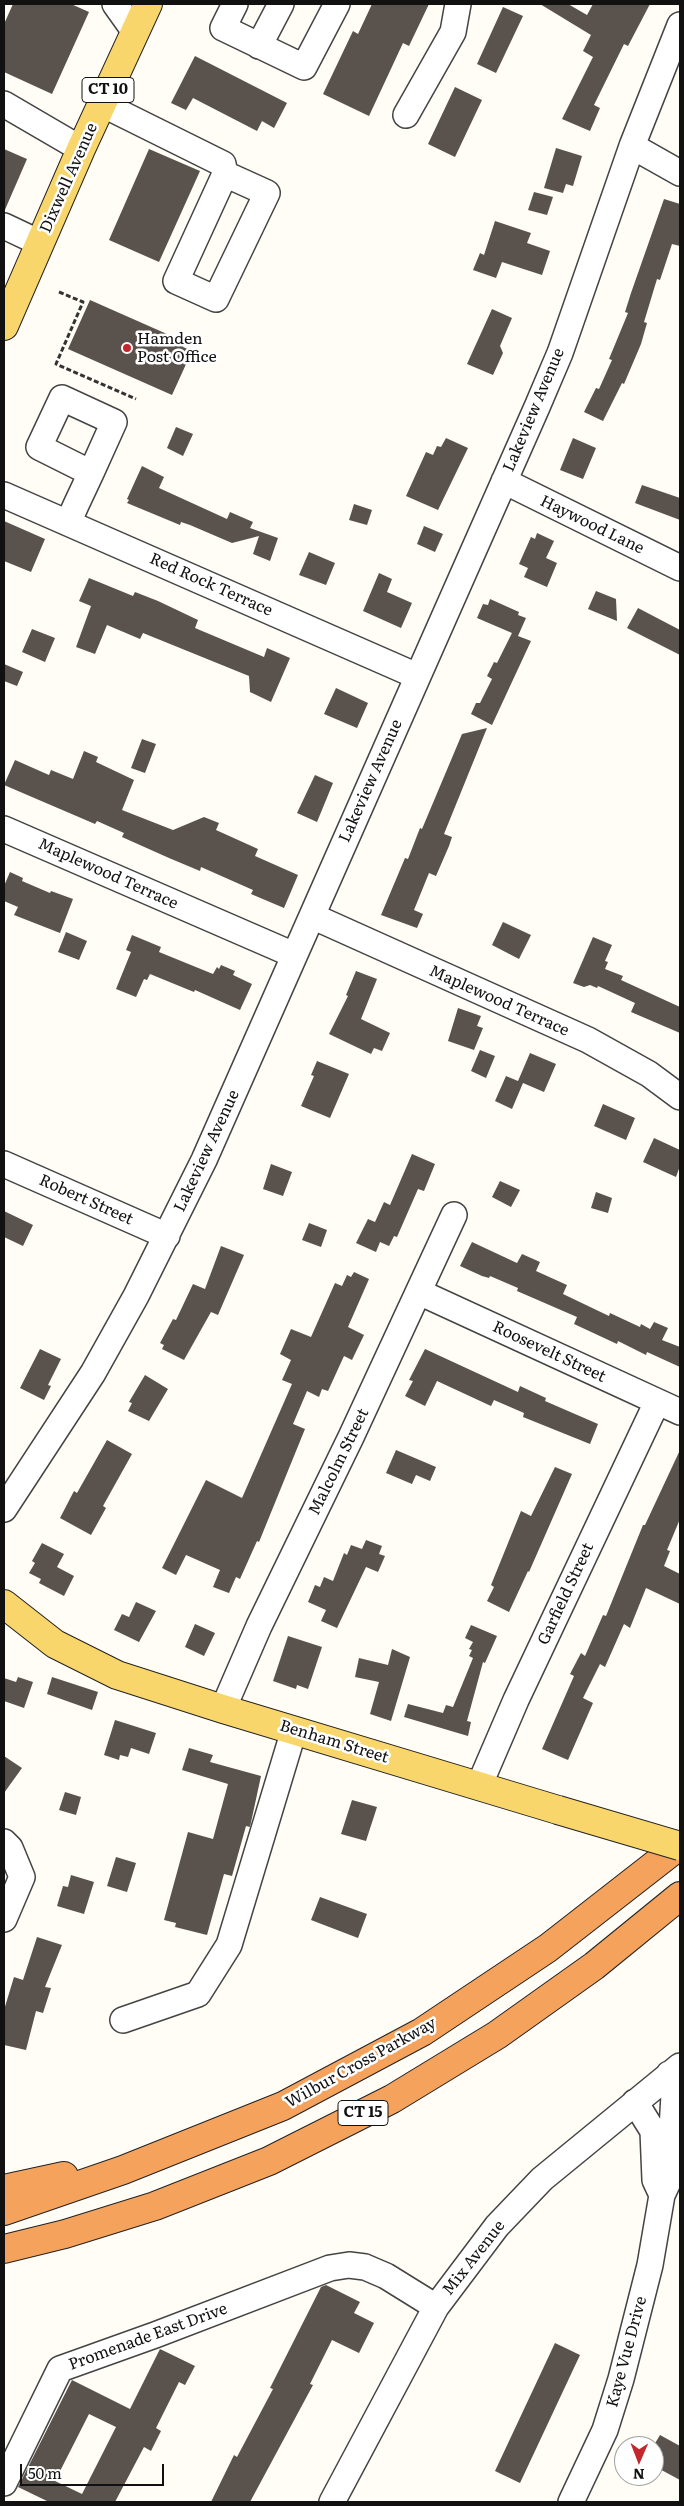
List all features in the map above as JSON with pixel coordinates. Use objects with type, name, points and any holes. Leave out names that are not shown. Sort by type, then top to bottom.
[{"type":"highway","name":"Wilbur Cross Parkway","points":[[4,2211],[123,2170],[283,2106],[422,2032],[548,1948],[680,1846]]},
{"type":"highway","name":"CT 15","points":[[4,2249],[65,2234],[155,2206],[269,2161],[392,2098],[497,2035],[594,1966],[680,1896]]},
{"type":"highway","points":[[4,2189],[53,2178],[123,2170]]},
{"type":"main road","name":"Dixwell Avenue","points":[[4,326],[81,149],[148,4]]},
{"type":"main road","name":"Benham Street","points":[[4,1604],[55,1644],[85,1661],[132,1680],[680,1846]]},
{"type":"street","points":[[115,4],[135,32]]},
{"type":"street","points":[[235,4],[223,28],[304,67],[337,4]]},
{"type":"street","points":[[259,46],[282,4]]},
{"type":"street","points":[[406,115],[453,32],[458,4]]},
{"type":"street","name":"Lakeview Avenue","points":[[4,1510],[93,1373],[168,1236],[204,1160],[560,353],[632,146],[680,25]]},
{"type":"street","points":[[4,104],[81,149]]},
{"type":"street","points":[[102,104],[223,164],[225,174],[176,281],[216,300],[266,193],[225,174]]},
{"type":"street","points":[[632,146],[680,173]]},
{"type":"street","points":[[4,226],[40,243]]},
{"type":"street","points":[[68,523],[91,473]]},
{"type":"street","name":"Haywood Lane","points":[[504,481],[680,568]]},
{"type":"street","name":"Red Rock Terrace","points":[[4,495],[417,676]]},
{"type":"street","name":"Maplewood Terrace","points":[[4,829],[294,955]]},
{"type":"street","name":"Maplewood Terrace","points":[[312,916],[588,1040],[649,1074],[680,1096]]},
{"type":"street","name":"Robert Street","points":[[4,1164],[168,1236]]},
{"type":"street","name":"Malcolm Street","points":[[223,1709],[260,1626],[454,1216]]},
{"type":"street","name":"Roosevelt Street","points":[[419,1292],[680,1412]]},
{"type":"street","name":"Garfield Street","points":[[479,1786],[512,1709],[657,1402]]},
{"type":"street","points":[[123,2020],[198,1994],[229,1945],[294,1730]]},
{"type":"street","points":[[4,1919],[22,1877],[7,1845]]},
{"type":"street","name":"Mix Avenue","points":[[332,2502],[436,2307],[497,2226],[542,2179],[674,2070]]},
{"type":"street","name":"Kaye Vue Drive","points":[[571,2502],[605,2430],[621,2379],[650,2264],[662,2195],[669,2180],[674,2070]]},
{"type":"street","name":"Kaye Vue Drive","points":[[635,2102],[653,2131],[655,2180],[662,2195]]},
{"type":"street","name":"Promenade East Drive","points":[[4,2483],[60,2369],[330,2268],[349,2265],[365,2268],[386,2276],[436,2307]]},
{"type":"path","points":[[59,292],[83,302],[56,364],[136,399]]},
{"type":"building","points":[[13,4],[71,4],[89,12],[52,94],[4,72],[4,24]]},
{"type":"building","points":[[372,4],[429,4],[409,46],[403,43],[369,116],[323,94],[353,31],[358,34]]},
{"type":"building","points":[[540,4],[568,4],[587,15],[593,4],[650,4],[628,46],[624,44],[594,105],[600,108],[590,131],[562,119],[593,57],[583,51],[591,35]]},
{"type":"building","points":[[503,7],[523,16],[496,73],[477,64]]},
{"type":"building","points":[[195,56],[287,103],[274,128],[262,121],[257,131],[193,98],[186,110],[171,103]]},
{"type":"building","points":[[455,87],[482,100],[455,157],[428,144]]},
{"type":"building","points":[[556,148],[582,156],[573,186],[566,184],[563,193],[544,188]]},
{"type":"building","points":[[4,149],[27,159],[4,212]]},
{"type":"building","points":[[149,149],[200,171],[159,262],[109,240]]},
{"type":"building","points":[[534,192],[553,197],[547,215],[528,210]]},
{"type":"building","points":[[664,199],[680,204],[680,246],[672,244],[660,280],[657,279],[644,322],[647,323],[641,344],[624,384],[622,383],[603,421],[584,412],[596,388],[599,389],[612,360],[609,359],[628,313],[625,312],[631,293]]},
{"type":"building","points":[[495,221],[531,233],[527,243],[550,251],[542,275],[502,262],[496,278],[473,270],[480,253],[484,255]]},
{"type":"building","name":"Hamden Post Office","points":[[90,300],[185,342],[183,347],[192,351],[172,395],[68,349]]},
{"type":"building","points":[[492,309],[512,318],[500,346],[503,353],[493,375],[467,364]]},
{"type":"building","points":[[176,427],[193,434],[183,456],[167,448]]},
{"type":"building","points":[[446,438],[468,448],[438,510],[406,496],[426,452],[433,455],[437,446],[441,447]]},
{"type":"building","points":[[573,438],[596,448],[583,479],[560,470]]},
{"type":"building","points":[[142,466],[164,477],[159,488],[227,519],[230,512],[253,522],[250,528],[278,538],[270,561],[253,554],[259,536],[232,543],[190,525],[181,522],[180,525],[127,503],[129,500],[127,499]]},
{"type":"building","points":[[642,485],[680,498],[680,520],[635,503]]},
{"type":"building","points":[[354,504],[372,510],[367,525],[349,520]]},
{"type":"building","points":[[4,521],[45,539],[31,572],[4,561]]},
{"type":"building","points":[[424,526],[443,534],[435,552],[417,544]]},
{"type":"building","points":[[537,533],[554,541],[546,558],[557,563],[547,587],[524,577],[528,568],[519,564],[531,537],[535,539]]},
{"type":"building","points":[[309,552],[335,563],[326,585],[299,575]]},
{"type":"building","points":[[379,573],[392,579],[387,592],[412,603],[401,628],[363,611]]},
{"type":"building","points":[[89,578],[133,596],[135,592],[158,601],[198,620],[195,628],[264,657],[267,648],[290,658],[271,702],[250,692],[249,676],[143,633],[140,639],[107,625],[95,654],[76,647],[91,606],[79,601]]},
{"type":"building","points":[[596,591],[616,599],[617,621],[588,609]]},
{"type":"building","points":[[490,599],[519,612],[518,615],[526,618],[518,636],[531,641],[492,725],[471,714],[476,703],[480,703],[492,679],[487,676],[494,662],[497,663],[512,633],[477,618],[483,604],[488,605]]},
{"type":"building","points":[[638,608],[680,630],[680,655],[627,628]]},
{"type":"building","points":[[32,629],[55,638],[45,662],[22,652]]},
{"type":"building","points":[[4,664],[23,672],[17,686],[4,681]]},
{"type":"building","points":[[336,688],[368,703],[357,728],[324,714]]},
{"type":"building","points":[[487,728],[444,834],[452,837],[449,846],[436,876],[429,873],[414,910],[423,914],[417,928],[381,915],[405,858],[408,859],[420,828],[422,829],[462,734]]},
{"type":"building","points":[[142,739],[156,744],[145,773],[131,768]]},
{"type":"building","points":[[84,751],[98,757],[96,762],[134,780],[122,810],[173,830],[204,817],[219,823],[216,830],[258,849],[255,856],[298,875],[284,908],[251,894],[253,890],[201,867],[200,871],[122,837],[124,833],[97,821],[95,824],[4,785],[15,760],[49,775],[51,770],[73,779]]},
{"type":"building","points":[[315,775],[333,783],[317,822],[297,813]]},
{"type":"building","points":[[10,872],[23,878],[22,881],[50,893],[51,891],[73,899],[60,933],[14,915],[18,907],[4,901],[4,886]]},
{"type":"building","points":[[503,922],[531,935],[519,959],[492,945]]},
{"type":"building","points":[[66,932],[87,941],[79,960],[58,952]]},
{"type":"building","points":[[132,935],[161,947],[159,952],[213,974],[217,967],[219,969],[221,965],[235,971],[233,975],[252,984],[240,1010],[195,990],[194,992],[150,974],[147,980],[144,979],[136,997],[116,989],[131,952],[126,950]]},
{"type":"building","points":[[593,937],[612,945],[605,961],[608,962],[605,969],[623,976],[621,980],[680,1007],[680,1033],[631,1012],[635,1003],[598,986],[597,988],[590,985],[584,987],[573,983]]},
{"type":"building","points":[[356,971],[377,979],[361,1019],[390,1033],[382,1051],[374,1048],[371,1054],[329,1034],[348,996],[346,995]]},
{"type":"building","points":[[458,1008],[481,1016],[477,1026],[483,1028],[474,1050],[448,1041]]},
{"type":"building","points":[[480,1050],[495,1056],[486,1078],[471,1071]]},
{"type":"building","points":[[530,1053],[556,1064],[544,1092],[523,1083],[512,1109],[495,1101],[506,1076],[518,1081]]},
{"type":"building","points":[[317,1061],[349,1074],[330,1118],[301,1106],[314,1076],[311,1075]]},
{"type":"building","points":[[603,1104],[635,1118],[626,1140],[594,1126]]},
{"type":"building","points":[[654,1138],[680,1150],[680,1166],[676,1177],[643,1162]]},
{"type":"building","points":[[412,1154],[435,1164],[424,1191],[418,1189],[397,1237],[394,1236],[389,1246],[380,1242],[376,1252],[356,1243],[368,1219],[375,1222],[384,1202],[390,1205]]},
{"type":"building","points":[[271,1164],[292,1172],[283,1196],[263,1189]]},
{"type":"building","points":[[500,1181],[520,1190],[511,1207],[492,1197]]},
{"type":"building","points":[[596,1192],[612,1198],[608,1213],[591,1208]]},
{"type":"building","points":[[4,1211],[33,1225],[23,1246],[4,1237]]},
{"type":"building","points":[[309,1223],[327,1230],[321,1247],[302,1240]]},
{"type":"building","points":[[472,1242],[517,1263],[522,1254],[540,1262],[536,1271],[567,1285],[563,1294],[609,1316],[610,1313],[640,1327],[641,1324],[650,1329],[654,1322],[668,1328],[662,1340],[680,1347],[680,1367],[647,1352],[646,1355],[618,1341],[617,1344],[574,1324],[577,1317],[517,1291],[518,1288],[490,1276],[489,1278],[482,1276],[460,1266]]},
{"type":"building","points":[[221,1246],[244,1255],[218,1315],[211,1312],[184,1360],[162,1349],[164,1345],[160,1343],[173,1319],[176,1320],[193,1284],[205,1289]]},
{"type":"building","points":[[354,1272],[369,1279],[348,1327],[364,1335],[352,1360],[344,1356],[328,1391],[322,1389],[319,1397],[307,1391],[293,1424],[305,1429],[259,1542],[257,1541],[240,1579],[236,1577],[229,1593],[213,1587],[220,1570],[186,1555],[176,1575],[162,1568],[206,1480],[242,1498],[292,1384],[282,1380],[291,1360],[280,1354],[291,1329],[311,1337],[335,1283],[342,1286],[347,1275],[351,1277]]},
{"type":"building","points":[[40,1349],[61,1359],[48,1385],[51,1386],[44,1400],[20,1388]]},
{"type":"building","points":[[425,1349],[518,1392],[520,1386],[546,1398],[545,1401],[598,1424],[590,1444],[523,1417],[524,1413],[494,1400],[491,1406],[437,1381],[425,1406],[405,1396],[413,1381],[409,1380]]},
{"type":"building","points":[[145,1375],[168,1389],[149,1421],[128,1411],[132,1403],[129,1402]]},
{"type":"building","points":[[107,1440],[132,1454],[103,1506],[106,1508],[91,1535],[60,1518],[74,1491],[77,1493]]},
{"type":"building","points":[[396,1450],[436,1467],[430,1481],[416,1475],[412,1484],[386,1473]]},
{"type":"building","points":[[680,1450],[680,1519],[667,1550],[670,1551],[664,1566],[680,1574],[680,1604],[646,1588],[630,1628],[624,1624],[605,1667],[600,1664],[583,1698],[593,1703],[568,1760],[542,1749],[574,1676],[570,1674],[581,1653],[585,1656],[603,1615],[606,1616],[643,1525],[645,1525]]},
{"type":"building","points":[[555,1467],[572,1474],[529,1572],[509,1612],[487,1601],[494,1587],[491,1585],[521,1511],[531,1516]]},
{"type":"building","points":[[366,1540],[382,1546],[379,1554],[385,1556],[378,1572],[366,1567],[337,1628],[321,1621],[326,1610],[308,1602],[315,1585],[320,1587],[324,1577],[333,1581],[344,1553],[347,1555],[351,1545],[362,1549]]},
{"type":"building","points":[[42,1543],[64,1554],[57,1567],[74,1576],[64,1596],[39,1583],[41,1579],[29,1573],[35,1563],[32,1561]]},
{"type":"building","points":[[136,1602],[156,1611],[139,1642],[114,1630],[122,1614],[129,1617]]},
{"type":"building","points":[[195,1624],[215,1633],[204,1656],[185,1647]]},
{"type":"building","points":[[471,1625],[497,1636],[485,1663],[483,1662],[467,1721],[471,1722],[468,1736],[404,1717],[408,1704],[443,1713],[446,1705],[453,1707],[473,1658],[469,1656],[472,1650],[469,1649],[473,1642],[465,1638]]},
{"type":"building","points":[[288,1636],[322,1647],[308,1689],[297,1685],[296,1689],[273,1681]]},
{"type":"building","points":[[392,1649],[410,1657],[391,1721],[370,1714],[379,1682],[355,1677],[359,1658],[388,1665]]},
{"type":"building","points":[[18,1677],[33,1682],[24,1708],[4,1701],[4,1678],[16,1682]]},
{"type":"building","points":[[52,1677],[98,1692],[92,1710],[47,1694]]},
{"type":"building","points":[[115,1720],[156,1733],[149,1754],[131,1748],[128,1757],[120,1755],[119,1760],[104,1755]]},
{"type":"building","points":[[189,1748],[213,1755],[210,1762],[261,1776],[250,1827],[246,1826],[232,1876],[224,1874],[207,1935],[175,1927],[176,1923],[164,1920],[188,1832],[213,1839],[228,1784],[182,1770]]},
{"type":"building","points":[[4,1756],[22,1768],[4,1793]]},
{"type":"building","points":[[65,1792],[81,1797],[76,1815],[59,1810]]},
{"type":"building","points":[[352,1800],[377,1807],[366,1841],[341,1834]]},
{"type":"building","points":[[116,1857],[136,1863],[127,1892],[107,1886]]},
{"type":"building","points":[[71,1875],[94,1882],[84,1914],[57,1906],[63,1886],[68,1887]]},
{"type":"building","points":[[320,1897],[367,1914],[358,1938],[311,1920]]},
{"type":"building","points":[[37,1937],[62,1945],[45,1987],[51,1988],[43,2013],[36,2011],[26,2050],[4,2045],[4,2010],[14,1977],[23,1980]]},
{"type":"building","points":[[326,2285],[360,2302],[354,2313],[374,2323],[359,2353],[332,2340],[310,2384],[313,2385],[250,2502],[211,2502],[234,2455],[237,2457],[273,2389],[270,2388],[321,2287]]},
{"type":"building","points":[[555,2343],[580,2355],[520,2483],[495,2471]]},
{"type":"building","points":[[160,2349],[195,2366],[185,2385],[179,2382],[156,2428],[161,2431],[151,2451],[144,2447],[115,2502],[49,2502],[18,2487],[72,2380],[130,2409]],"holes":[[[89,2414],[116,2427],[82,2494],[55,2481]]]},
{"type":"building","points":[[664,2437],[680,2446],[680,2480],[664,2471]]},
{"type":"place","name":"Hamden Post Office","points":[[127,348]]}]
